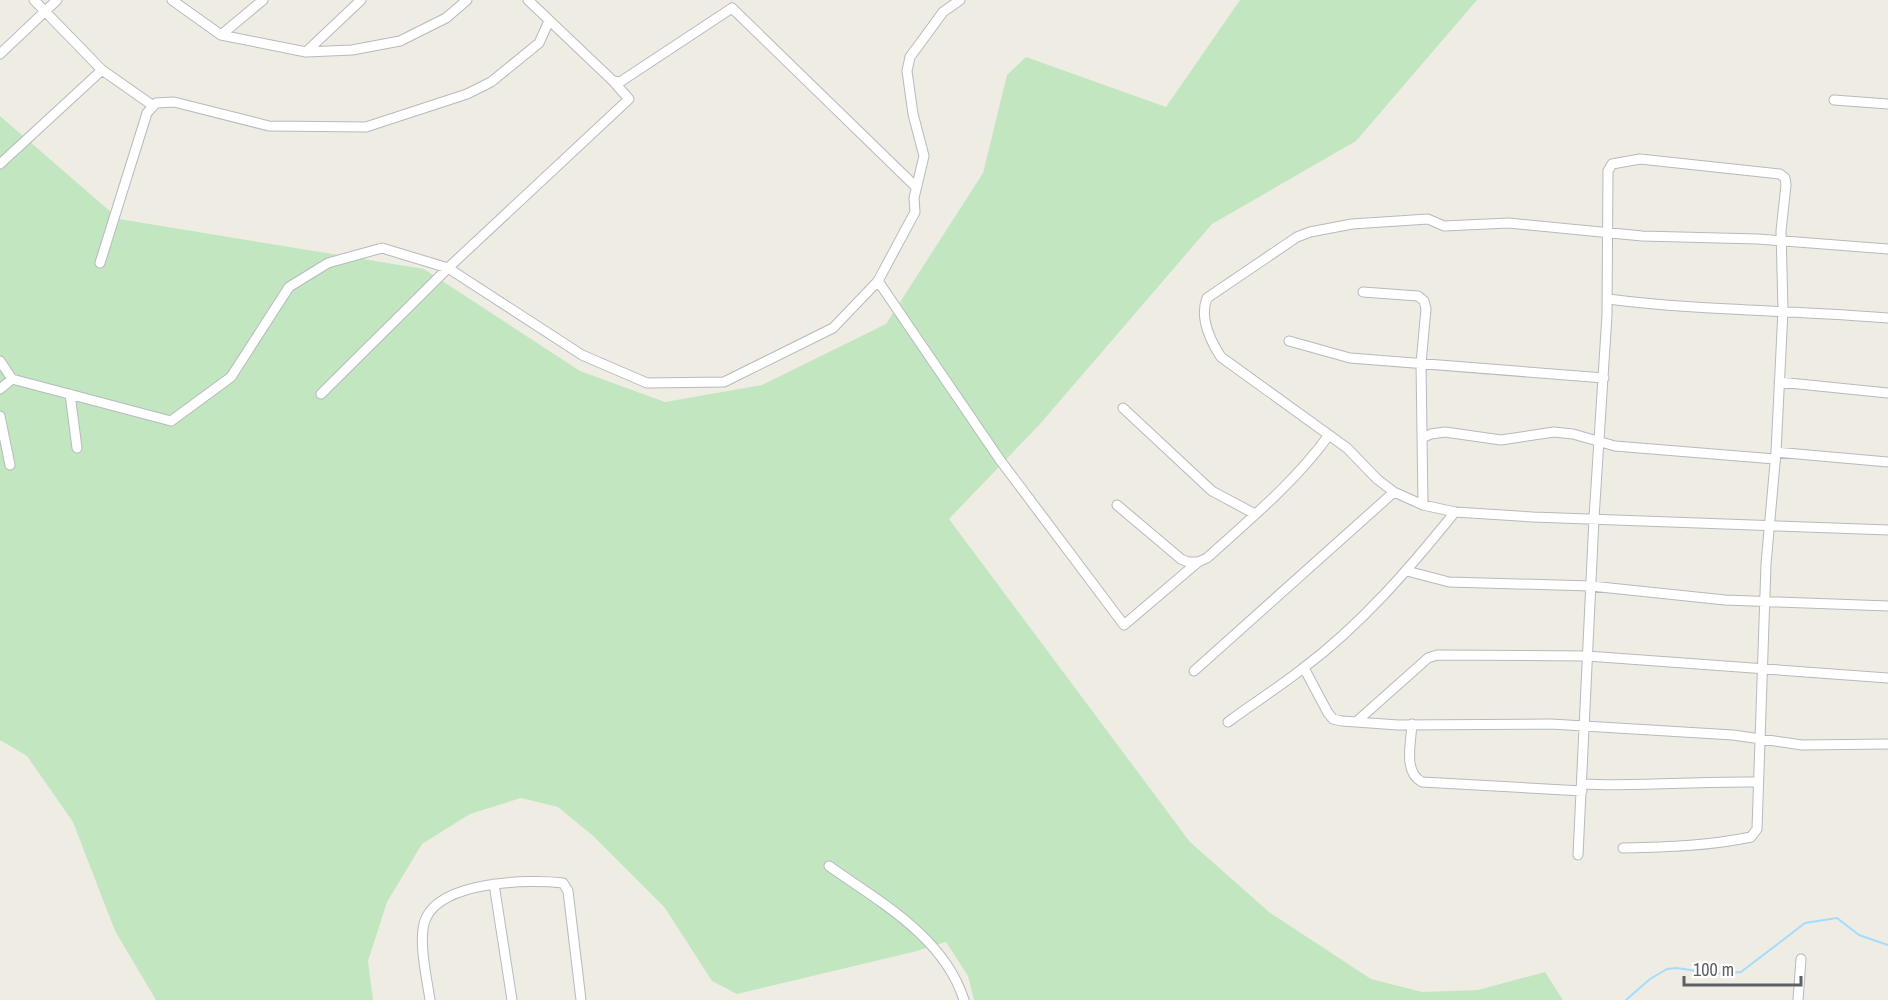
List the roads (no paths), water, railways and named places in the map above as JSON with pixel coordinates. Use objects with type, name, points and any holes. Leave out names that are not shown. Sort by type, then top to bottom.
[{"type":"street","points":[[34,0],[102,70],[152,105]]},
{"type":"street","points":[[0,54],[57,0]]},
{"type":"street","points":[[221,35],[263,0]]},
{"type":"street","points":[[306,52],[361,0]]},
{"type":"street","points":[[178,2],[221,35],[306,52],[352,50],[400,41],[446,18],[467,0]]},
{"type":"street","points":[[321,394],[448,268],[628,99],[613,81],[528,0]]},
{"type":"street","points":[[0,361],[12,379],[171,421],[231,378],[290,286],[328,263],[382,248],[448,268],[582,356],[647,383],[724,381],[833,328],[878,280],[915,212],[914,198],[924,156],[913,114],[908,71],[910,57],[943,12],[960,0]]},
{"type":"street","points":[[613,81],[628,80],[649,61],[732,9],[916,187]]},
{"type":"street","points":[[100,263],[147,113],[152,105],[160,101],[174,102],[269,126],[366,127],[467,94],[491,82],[539,43],[549,21]]},
{"type":"street","points":[[0,164],[102,70]]},
{"type":"street","points":[[1834,100],[1888,104]]},
{"type":"street","points":[[1578,855],[1594,518],[1608,299],[1608,171],[1612,164],[1640,159],[1780,174],[1785,178],[1786,185],[1781,242],[1783,310],[1765,602],[1758,821],[1755,833],[1751,837],[1683,848],[1623,848]]},
{"type":"street","points":[[1888,249],[1609,233],[1509,223],[1444,226],[1428,219],[1352,224],[1310,232],[1297,237],[1207,298],[1204,305],[1212,343],[1221,357],[1347,448],[1377,479],[1394,492],[1423,505],[1455,512],[1770,527],[1888,530]]},
{"type":"street","points":[[878,280],[1000,460],[1124,625],[1198,562],[1207,558],[1255,514],[1315,454],[1329,435]]},
{"type":"street","points":[[1362,292],[1418,296],[1424,301],[1426,309],[1420,363],[1423,505]]},
{"type":"street","points":[[1608,299],[1689,308],[1783,310],[1888,318]]},
{"type":"street","points":[[1289,341],[1350,358],[1604,378]]},
{"type":"street","points":[[0,389],[12,379]]},
{"type":"street","points":[[1779,382],[1888,393]]},
{"type":"street","points":[[70,394],[77,448]]},
{"type":"street","points":[[1123,408],[1212,491],[1255,514]]},
{"type":"street","points":[[0,416],[10,465]]},
{"type":"street","points":[[1422,438],[1445,432],[1501,440],[1554,432],[1573,434],[1600,442],[1775,456],[1888,462]]},
{"type":"street","points":[[1194,671],[1394,492]]},
{"type":"street","points":[[1118,506],[1181,559],[1198,562]]},
{"type":"street","points":[[1227,722],[1304,668],[1407,571],[1455,512]]},
{"type":"street","points":[[1407,571],[1449,582],[1591,586],[1765,602],[1888,606]]},
{"type":"street","points":[[1356,722],[1420,664],[1437,655],[1587,656],[1888,678]]},
{"type":"street","points":[[1304,668],[1328,713],[1333,718],[1356,722],[1584,726],[1760,738],[1802,745],[1888,744]]},
{"type":"street","points":[[1412,724],[1410,770],[1414,778],[1422,782],[1582,787],[1649,786],[1689,782],[1758,782]]},
{"type":"street","points":[[829,866],[909,923],[934,947],[948,966],[964,1000]]},
{"type":"street","points":[[430,1000],[423,932],[426,918],[433,907],[447,897],[494,884],[549,881],[563,883],[566,886],[574,926],[581,1000]]},
{"type":"street","points":[[494,884],[512,1000]]},
{"type":"street","points":[[1798,1000],[1802,959]]},
{"type":"waterway","points":[[1626,1000],[1650,979],[1667,969],[1677,968],[1716,974],[1741,972],[1805,923],[1837,918],[1859,935],[1888,945]]}]
